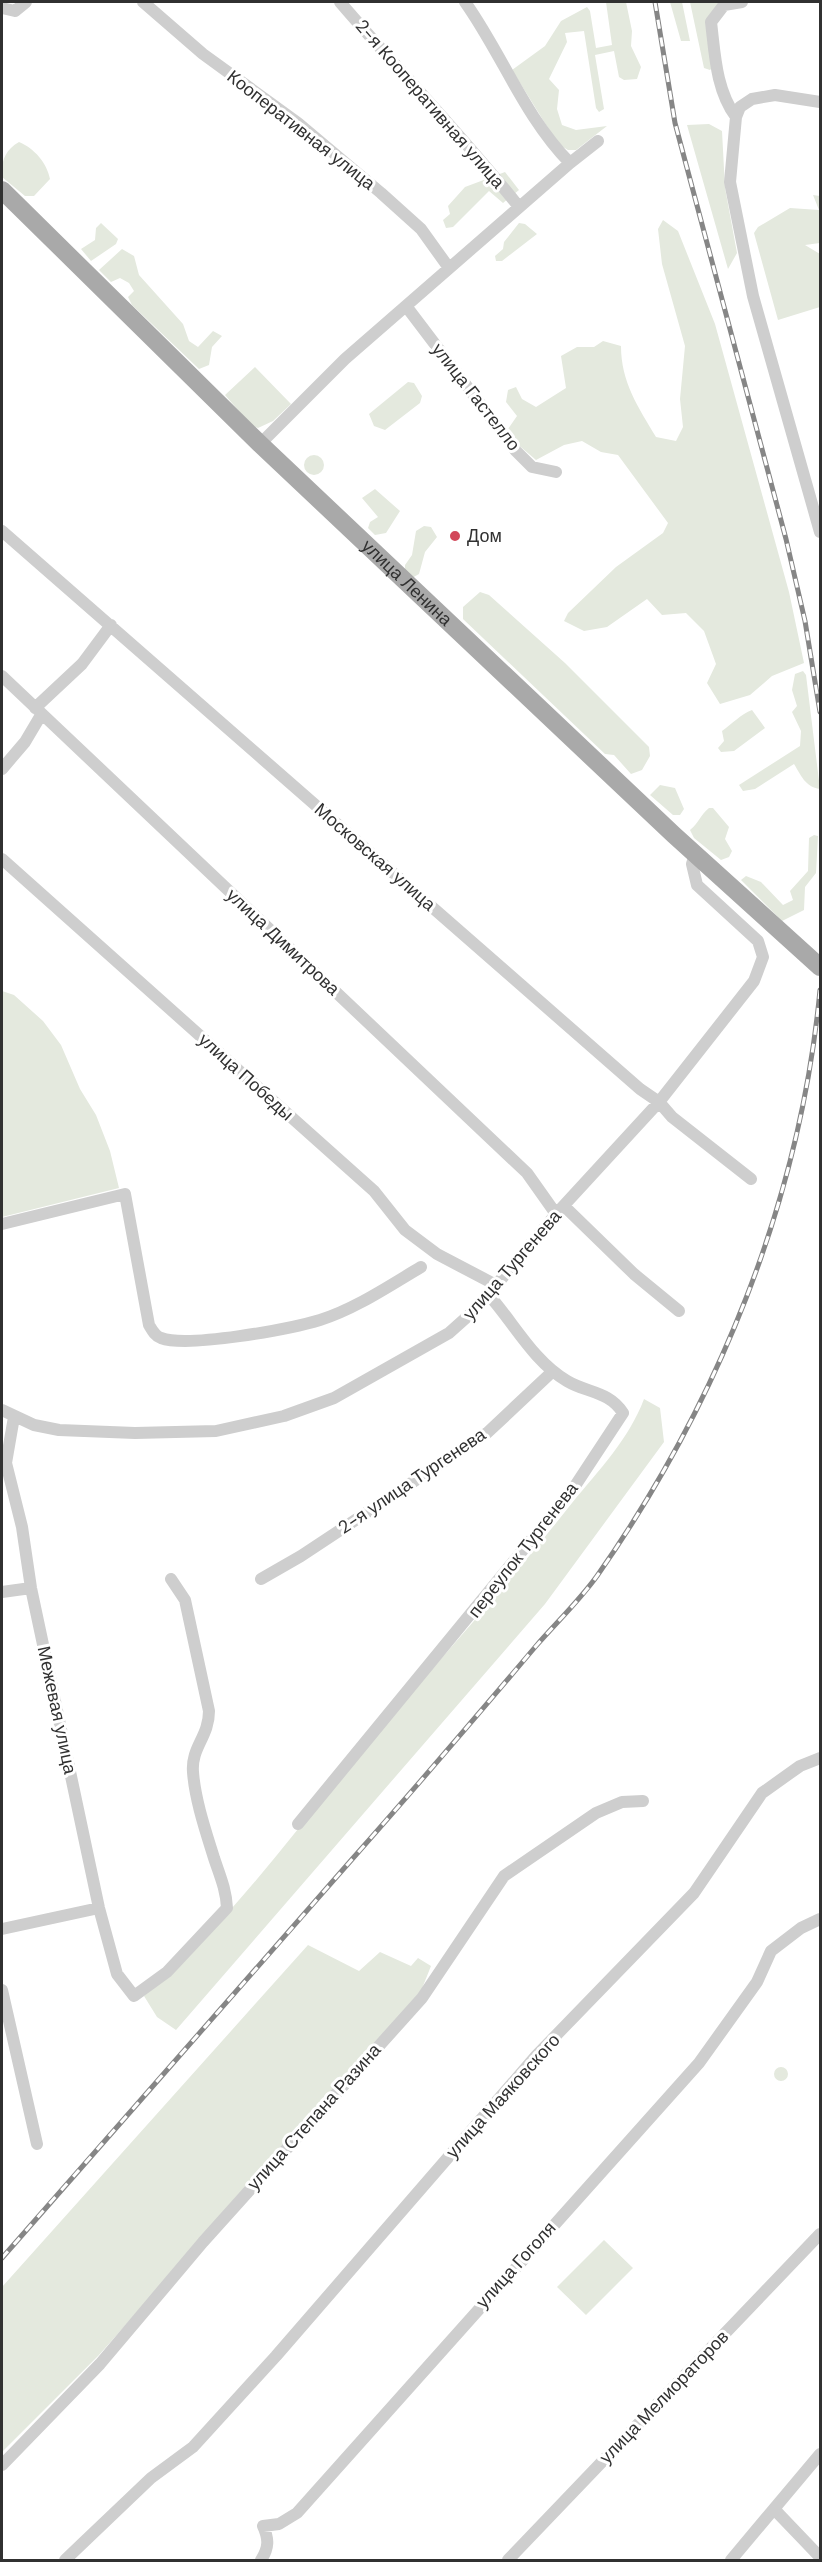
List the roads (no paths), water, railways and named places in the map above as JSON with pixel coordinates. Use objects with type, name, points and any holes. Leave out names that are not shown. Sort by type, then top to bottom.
[{"type":"main road","name":"улица Ленина","points":[[2,190],[260,444],[695,855],[820,967]]},
{"type":"street","points":[[2,8],[15,11],[26,2]]},
{"type":"street","name":"Кооперативная улица","points":[[143,2],[203,54],[297,123],[381,193],[421,228],[449,268]]},
{"type":"street","name":"2-я Кооперативная улица","points":[[340,2],[482,160],[519,207]]},
{"type":"street","points":[[465,2],[488,35],[532,116],[570,163]]},
{"type":"street","points":[[736,117],[728,106],[717,76],[711,22],[724,5],[742,2]]},
{"type":"street","points":[[820,102],[775,95],[752,99],[740,106],[736,117],[730,182],[753,296],[820,532]]},
{"type":"street","points":[[260,444],[345,359],[598,141]]},
{"type":"street","name":"улица Гастелло","points":[[406,306],[516,450],[532,467],[556,472]]},
{"type":"street","name":"Московская улица","points":[[2,531],[640,1089],[659,1102],[672,1117],[751,1179]]},
{"type":"street","points":[[2,769],[25,742],[38,712],[82,664],[111,625]]},
{"type":"street","name":"улица Димитрова","points":[[2,676],[527,1173],[560,1210],[679,1311]]},
{"type":"street","name":"улица Тургенева","points":[[2,1410],[14,1417],[59,1430],[135,1433],[216,1431],[284,1416],[334,1398],[422,1351],[465,1320],[560,1210],[659,1102],[754,981],[763,957],[758,941],[704,895],[697,885],[692,864],[695,855]]},
{"type":"street","name":"улица Победы","points":[[2,859],[374,1191],[405,1230],[437,1254],[492,1289]]},
{"type":"street","points":[[2,1224],[125,1194],[150,1325],[152,1331],[162,1339],[185,1341],[231,1336],[320,1320],[375,1294],[421,1267]]},
{"type":"street","name":"переулок Тургенева","points":[[298,1824],[566,1498],[622,1413],[618,1405],[604,1395],[566,1381],[554,1371],[523,1339],[492,1289]]},
{"type":"street","name":"2-я улица Тургенева","points":[[261,1579],[301,1556],[487,1433],[554,1371]]},
{"type":"street","name":"Межевая улица","points":[[14,1417],[6,1463],[22,1527],[31,1588],[99,1908],[117,1974],[134,1996],[167,1972],[227,1908],[226,1890],[214,1858],[193,1774],[192,1757],[209,1726],[209,1711],[185,1600],[171,1579]]},
{"type":"street","points":[[2,1592],[31,1588]]},
{"type":"street","name":"улица Маяковского","points":[[65,2560],[151,2478],[193,2447],[351,2271],[536,2056],[694,1893],[762,1793],[800,1766],[820,1758]]},
{"type":"street","name":"улица Степана Разина","points":[[2,2465],[100,2364],[203,2242],[422,1998],[504,1876],[596,1813],[622,1802],[643,1801]]},
{"type":"street","points":[[2,1929],[99,1908]]},
{"type":"street","name":"улица Гоголя","points":[[261,2560],[266,2552],[268,2538],[263,2526],[279,2524],[297,2512],[699,2063],[757,1982],[771,1951],[801,1928],[820,1919]]},
{"type":"street","points":[[2,1990],[37,2144]]},
{"type":"street","name":"улица Мелиораторов","points":[[508,2560],[820,2234]]},
{"type":"street","points":[[731,2560],[820,2454]]},
{"type":"street","points":[[774,2509],[820,2557]]},
{"type":"railway","points":[[655,2],[675,123],[786,539],[805,621],[820,712]]},
{"type":"railway","points":[[2,2258],[583,1594],[641,1510],[680,1441],[715,1370],[746,1297],[773,1223],[794,1146],[810,1069],[820,990]]},
{"type":"place","name":"Дом","points":[[455,536]]}]
